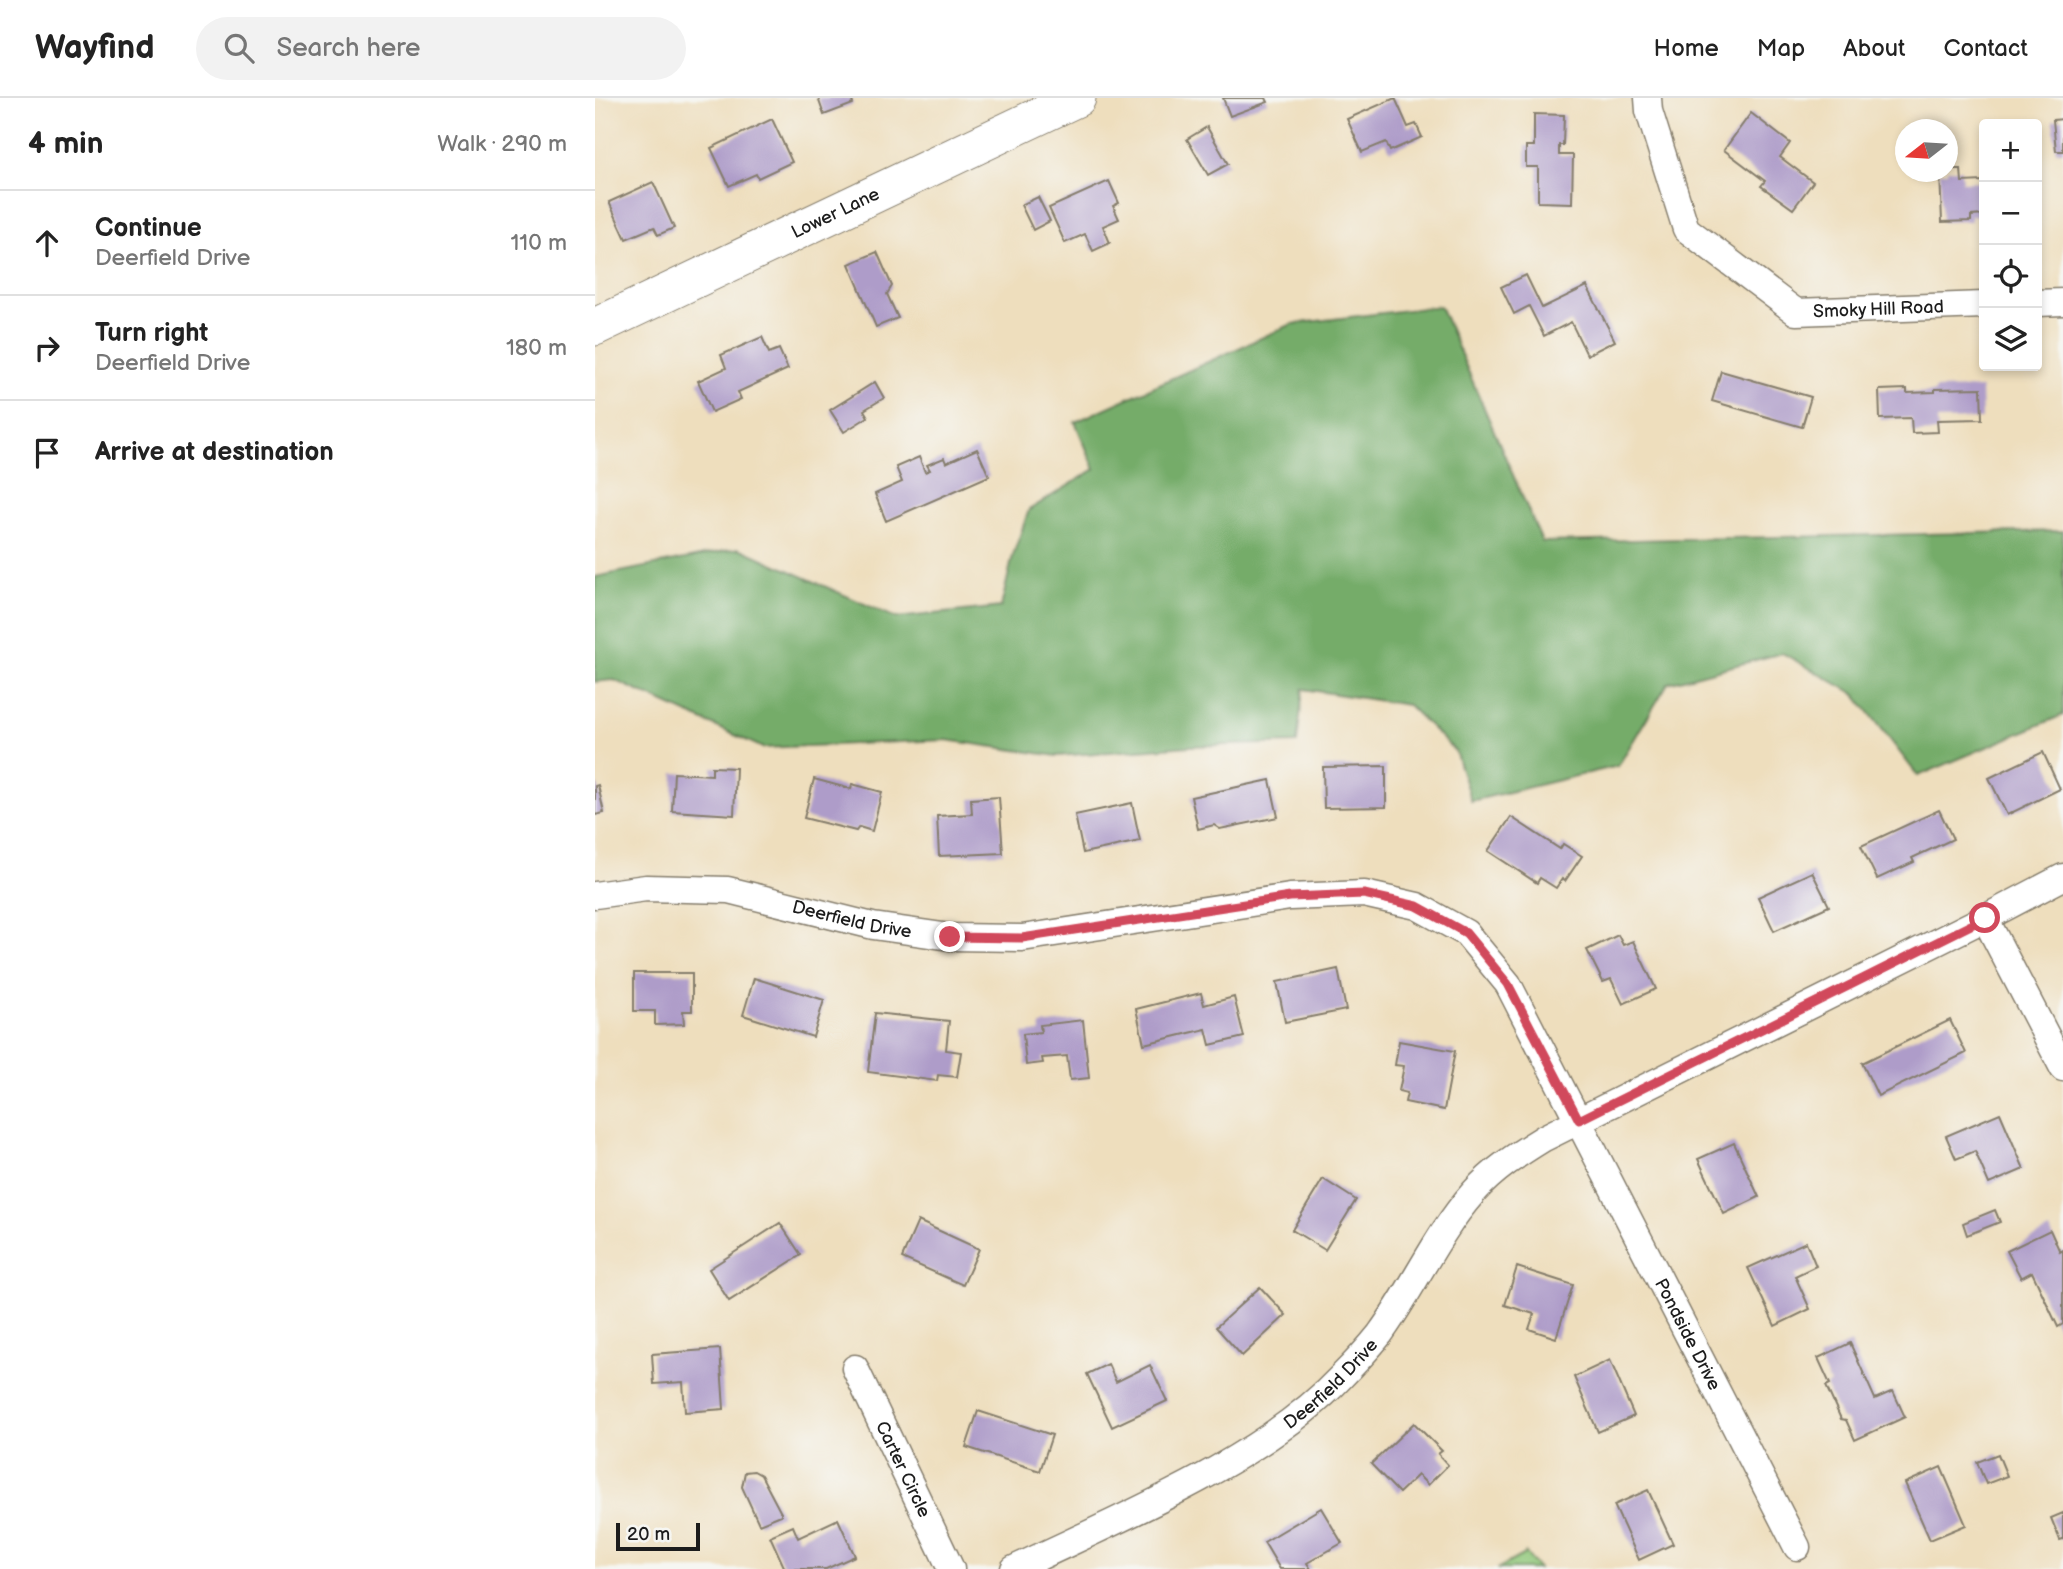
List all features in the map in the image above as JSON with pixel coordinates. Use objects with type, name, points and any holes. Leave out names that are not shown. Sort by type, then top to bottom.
[{"type":"street","name":"Lower Lane","points":[[595,327],[1077,98]]},
{"type":"street","name":"Smoky Hill Road","points":[[1648,98],[1649,111],[1686,229],[1796,312],[1979,305]]},
{"type":"street","points":[[2042,303],[2063,302]]},
{"type":"street","name":"Deerfield Drive","points":[[1014,1569],[1196,1479],[1242,1454],[1297,1417],[1339,1380],[1379,1334],[1451,1221],[1474,1192],[1506,1162],[1579,1120],[2063,877]]},
{"type":"street","name":"Deerfield Drive","points":[[595,895],[646,888],[728,890],[873,926],[950,937],[1022,938],[1290,897],[1364,894],[1404,903],[1417,906],[1466,933],[1508,984],[1579,1120]]},
{"type":"street","points":[[1985,918],[2063,1068]]},
{"type":"street","name":"Pondside Drive","points":[[1579,1120],[1797,1547]]},
{"type":"street","name":"Carter Circle","points":[[855,1368],[951,1569]]},
{"type":"green space","points":[[1440,306],[1542,542],[2063,531],[2063,715],[1918,776],[1855,694],[1782,653],[1668,683],[1618,766],[1471,801],[1455,751],[1408,705],[1303,689],[1297,743],[1190,746],[1057,756],[946,740],[763,748],[614,680],[595,682],[595,577],[739,548],[896,618],[1001,607],[1013,555],[1029,510],[1095,469],[1075,422],[1292,324]]},
{"type":"green space","points":[[1526,1553],[1538,1569],[1497,1569]]},
{"type":"building","points":[[818,98],[851,98],[853,104],[824,115]]},
{"type":"building","points":[[1223,98],[1266,98],[1268,102],[1230,116]]},
{"type":"building","points":[[1395,98],[1408,127],[1416,124],[1422,137],[1390,151],[1386,142],[1362,152],[1347,119]]},
{"type":"building","points":[[1751,113],[1790,143],[1780,157],[1813,182],[1793,209],[1761,186],[1765,181],[1724,150]]},
{"type":"building","points":[[1534,114],[1564,115],[1563,145],[1559,145],[1559,155],[1573,155],[1572,203],[1538,202],[1538,167],[1526,167],[1526,146],[1534,146]]},
{"type":"building","points":[[772,119],[792,162],[758,178],[756,174],[729,186],[711,148]]},
{"type":"building","points":[[2063,119],[2063,151],[2056,151],[2053,120]]},
{"type":"building","points":[[1207,127],[1228,164],[1208,175],[1187,139]]},
{"type":"building","points":[[1958,169],[1961,169],[1962,182],[1979,181],[1979,215],[1971,216],[1971,221],[1942,222],[1940,182],[1958,182]]},
{"type":"building","points":[[1109,181],[1119,203],[1113,206],[1119,219],[1103,226],[1110,243],[1093,251],[1085,234],[1065,243],[1049,208]]},
{"type":"building","points":[[653,182],[674,228],[658,235],[654,227],[626,239],[609,202]]},
{"type":"building","points":[[1038,197],[1050,221],[1033,230],[1021,205]]},
{"type":"building","points":[[877,252],[892,286],[887,294],[898,318],[876,327],[849,264]]},
{"type":"building","points":[[1526,275],[1542,308],[1587,286],[1615,341],[1587,355],[1571,322],[1544,336],[1529,306],[1514,314],[1501,287]]},
{"type":"building","points":[[762,337],[769,353],[779,349],[788,369],[738,392],[741,399],[712,412],[698,381],[726,368],[721,355]]},
{"type":"building","points":[[1721,371],[1811,397],[1802,427],[1712,401]]},
{"type":"building","points":[[875,382],[884,398],[864,410],[868,417],[844,432],[830,410]]},
{"type":"building","points":[[1981,388],[1982,419],[1937,420],[1938,432],[1912,433],[1911,418],[1880,419],[1879,390],[1907,389],[1907,393],[1935,392],[1935,389]]},
{"type":"building","points":[[977,449],[989,476],[886,521],[875,494],[902,482],[896,467],[919,457],[925,472],[930,470],[927,465],[944,458],[946,463]]},
{"type":"building","points":[[2043,752],[2060,789],[2007,815],[1989,778]]},
{"type":"building","points":[[1386,766],[1386,807],[1324,808],[1323,767]]},
{"type":"building","points":[[712,767],[736,768],[734,815],[672,811],[674,773],[712,775]]},
{"type":"building","points":[[814,779],[851,789],[852,784],[882,792],[872,831],[859,827],[856,831],[804,818]]},
{"type":"building","points":[[1270,780],[1278,817],[1220,829],[1214,825],[1198,829],[1191,797]]},
{"type":"building","points":[[598,785],[604,813],[595,815],[595,786]]},
{"type":"building","points":[[999,797],[1003,853],[939,856],[937,816],[972,814],[971,799]]},
{"type":"building","points":[[1132,803],[1140,841],[1083,853],[1075,815]]},
{"type":"building","points":[[1939,810],[1953,839],[1912,858],[1914,862],[1877,879],[1861,846]]},
{"type":"building","points":[[1511,817],[1560,849],[1563,844],[1582,856],[1565,881],[1562,879],[1556,888],[1540,878],[1537,883],[1488,851]]},
{"type":"building","points":[[1812,872],[1829,906],[1774,931],[1758,897]]},
{"type":"building","points":[[1618,935],[1623,945],[1633,941],[1656,989],[1623,1004],[1611,979],[1603,982],[1587,950]]},
{"type":"building","points":[[1338,969],[1346,1010],[1285,1022],[1277,982]]},
{"type":"building","points":[[634,973],[692,973],[692,1011],[683,1011],[684,1024],[655,1025],[655,1011],[634,1011]]},
{"type":"building","points":[[754,978],[824,1000],[813,1037],[743,1015]]},
{"type":"building","points":[[1201,993],[1204,1005],[1234,997],[1244,1037],[1210,1045],[1206,1029],[1144,1044],[1136,1009]]},
{"type":"building","points":[[875,1013],[949,1021],[946,1050],[961,1052],[957,1077],[938,1075],[937,1081],[868,1072]]},
{"type":"building","points":[[1083,1020],[1089,1078],[1070,1080],[1067,1056],[1042,1058],[1043,1063],[1026,1065],[1023,1034],[1041,1032],[1040,1025]]},
{"type":"building","points":[[1950,1020],[1966,1053],[1878,1096],[1862,1063]]},
{"type":"building","points":[[1399,1041],[1455,1051],[1444,1110],[1405,1102],[1407,1093],[1399,1091],[1404,1066],[1395,1065]]},
{"type":"building","points":[[2000,1113],[2024,1169],[1989,1184],[1975,1151],[1956,1159],[1946,1136]]},
{"type":"building","points":[[1734,1143],[1759,1197],[1724,1214],[1698,1159]]},
{"type":"building","points":[[1323,1179],[1356,1200],[1325,1250],[1292,1230]]},
{"type":"building","points":[[1995,1210],[2000,1222],[1967,1235],[1963,1223]]},
{"type":"building","points":[[918,1221],[979,1249],[963,1285],[902,1258]]},
{"type":"building","points":[[780,1223],[801,1255],[729,1301],[709,1269]]},
{"type":"building","points":[[2050,1230],[2060,1252],[2063,1250],[2063,1324],[2058,1327],[2032,1272],[2021,1278],[2007,1251]]},
{"type":"building","points":[[1806,1242],[1816,1266],[1795,1276],[1810,1309],[1775,1326],[1748,1268]]},
{"type":"building","points":[[1517,1267],[1573,1285],[1556,1338],[1529,1329],[1534,1314],[1505,1305]]},
{"type":"building","points":[[1260,1287],[1286,1315],[1242,1356],[1216,1327]]},
{"type":"building","points":[[1850,1343],[1875,1399],[1893,1391],[1905,1417],[1855,1440],[1846,1420],[1841,1419],[1826,1386],[1830,1384],[1818,1358]]},
{"type":"building","points":[[720,1349],[724,1409],[685,1412],[683,1382],[654,1384],[652,1354]]},
{"type":"building","points":[[1610,1360],[1634,1416],[1598,1432],[1574,1377]]},
{"type":"building","points":[[1108,1364],[1116,1382],[1150,1365],[1167,1401],[1112,1427],[1087,1374]]},
{"type":"building","points":[[978,1411],[1052,1435],[1040,1471],[966,1447]]},
{"type":"building","points":[[1414,1423],[1442,1451],[1438,1454],[1448,1465],[1428,1485],[1418,1475],[1399,1493],[1371,1464]]},
{"type":"building","points":[[1998,1454],[2007,1476],[1986,1484],[1977,1462]]},
{"type":"building","points":[[1941,1467],[1966,1525],[1930,1540],[1905,1483]]},
{"type":"building","points":[[754,1471],[761,1475],[781,1513],[759,1524],[742,1487],[745,1472]]},
{"type":"building","points":[[1648,1490],[1673,1544],[1639,1560],[1614,1505]]},
{"type":"building","points":[[1321,1508],[1342,1543],[1307,1563],[1311,1569],[1280,1569],[1264,1542]]},
{"type":"building","points":[[2063,1513],[2063,1539],[2060,1540],[2051,1518]]},
{"type":"building","points":[[838,1519],[855,1556],[826,1569],[785,1569],[770,1536],[793,1526],[798,1538]]},
{"type":"route","points":[[950,937],[1022,938],[1290,897],[1364,894],[1417,906],[1466,933],[1508,984],[1579,1120],[1985,918]]}]
